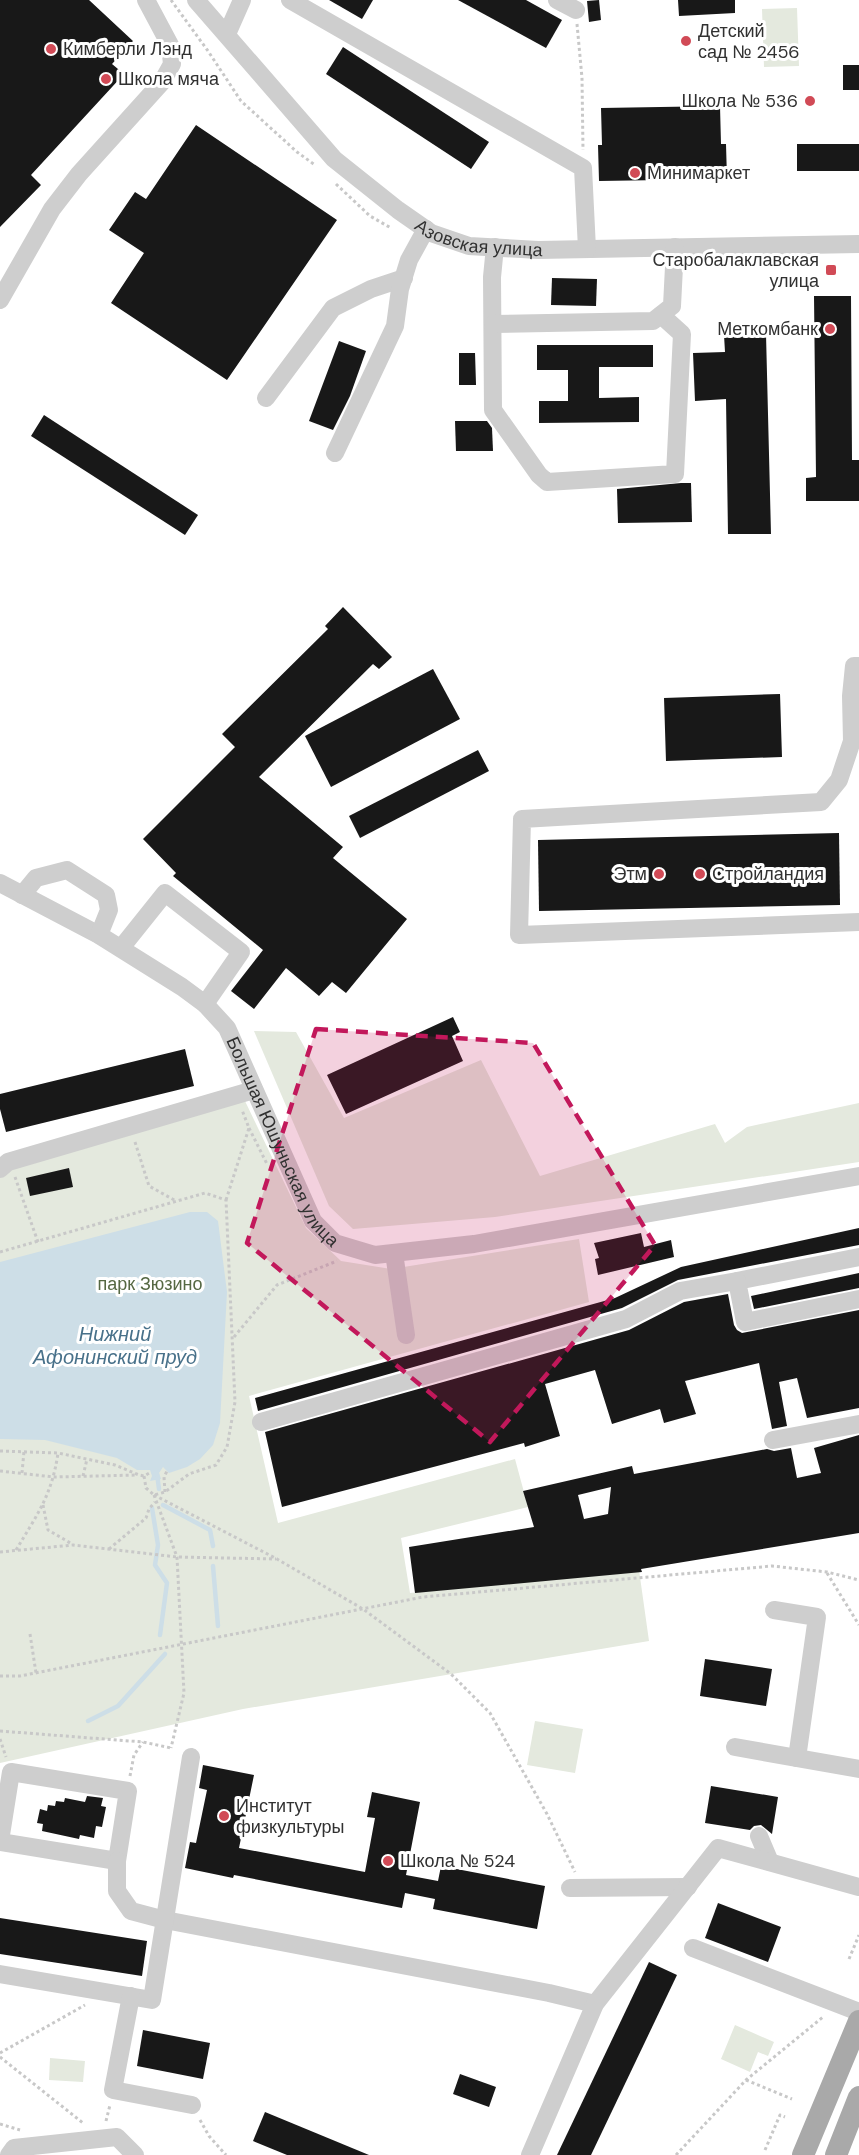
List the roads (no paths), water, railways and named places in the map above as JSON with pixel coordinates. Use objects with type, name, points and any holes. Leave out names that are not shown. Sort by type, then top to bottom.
[{"type":"main road","points":[[803,2155],[859,2022]]},
{"type":"main road","points":[[836,2155],[859,2097]]},
{"type":"street","points":[[0,300],[52,209],[79,174],[162,82],[172,64],[170,45],[146,0]]},
{"type":"street","name":"Азовская улица","points":[[196,0],[334,159],[398,210],[426,229],[469,246],[587,249],[859,244]]},
{"type":"street","points":[[227,34],[242,0]]},
{"type":"street","points":[[290,0],[584,168],[587,249]]},
{"type":"street","points":[[557,0],[576,10]]},
{"type":"street","points":[[335,453],[395,326],[409,260],[426,229]]},
{"type":"street","points":[[493,324],[652,321],[672,306],[675,247]]},
{"type":"street","points":[[495,248],[492,278],[493,410],[539,476],[547,482],[675,474],[682,334],[661,315]]},
{"type":"street","points":[[266,398],[333,308],[371,289],[404,278]]},
{"type":"street","points":[[859,666],[855,666],[851,696],[852,741],[839,780],[821,802],[522,819],[519,935],[859,922]]},
{"type":"street","points":[[22,895],[36,878],[67,870],[106,895],[109,910],[99,935]]},
{"type":"street","name":"Большая Юшуньская улица","points":[[0,883],[99,935],[206,1004],[227,1028],[313,1221],[335,1243],[375,1255],[474,1244],[859,1176]]},
{"type":"street","points":[[121,948],[165,893],[241,952],[206,1004]]},
{"type":"street","points":[[4,1166],[254,1090]]},
{"type":"street","points":[[394,1253],[406,1335]]},
{"type":"street","points":[[261,1422],[626,1319],[680,1291],[859,1257]]},
{"type":"street","points":[[737,1281],[745,1322],[859,1299]]},
{"type":"street","points":[[773,1440],[859,1424]]},
{"type":"street","points":[[774,1610],[817,1617],[797,1758]]},
{"type":"street","points":[[735,1747],[859,1769]]},
{"type":"street","points":[[0,1974],[152,2000],[191,1757]]},
{"type":"street","points":[[117,1861],[0,1842],[11,1772],[128,1791],[117,1861],[117,1891],[131,1911],[165,1920],[549,1993],[595,2004]]},
{"type":"street","points":[[759,1836],[770,1862]]},
{"type":"street","points":[[530,2155],[595,2004],[718,1848],[859,1887]]},
{"type":"street","points":[[576,1888],[688,1887]]},
{"type":"street","points":[[693,1948],[859,2013]]},
{"type":"street","points":[[131,1996],[113,2090],[192,2105]]},
{"type":"street","points":[[9,2155],[14,2148],[117,2137],[135,2155]]},
{"type":"water","name":"Нижний Афонинский пруд","points":[[190,1212],[207,1212],[218,1221],[227,1292],[220,1423],[213,1445],[200,1459],[187,1467],[169,1473],[163,1467],[159,1473],[161,1479],[150,1481],[152,1476],[150,1470],[137,1470],[117,1458],[45,1440],[0,1439],[0,1262]]},
{"type":"waterway","points":[[157,1474],[159,1489]]},
{"type":"waterway","points":[[163,1505],[210,1530],[213,1546]]},
{"type":"waterway","points":[[152,1508],[158,1545],[155,1565],[167,1583],[160,1635]]},
{"type":"waterway","points":[[213,1566],[218,1626]]},
{"type":"waterway","points":[[88,1721],[118,1706],[165,1654]]},
{"type":"place","name":"Детский сад № 2456","points":[[686,41]]},
{"type":"place","name":"Кимберли Лэнд","points":[[51,49]]},
{"type":"place","name":"Школа мяча","points":[[106,79]]},
{"type":"place","name":"Школа № 536","points":[[810,101]]},
{"type":"place","name":"Минимаркет","points":[[635,173]]},
{"type":"place","name":"Старобалаклавская улица","points":[[831,270]]},
{"type":"place","name":"Меткомбанк","points":[[830,329]]},
{"type":"place","name":"Этм","points":[[659,874]]},
{"type":"place","name":"Стройландия","points":[[700,874]]},
{"type":"place","name":"Институт физкультуры","points":[[224,1816]]},
{"type":"place","name":"Школа № 524","points":[[388,1861]]},
{"type":"park label","name":"парк Зюзино","points":[[150,1284]]}]
